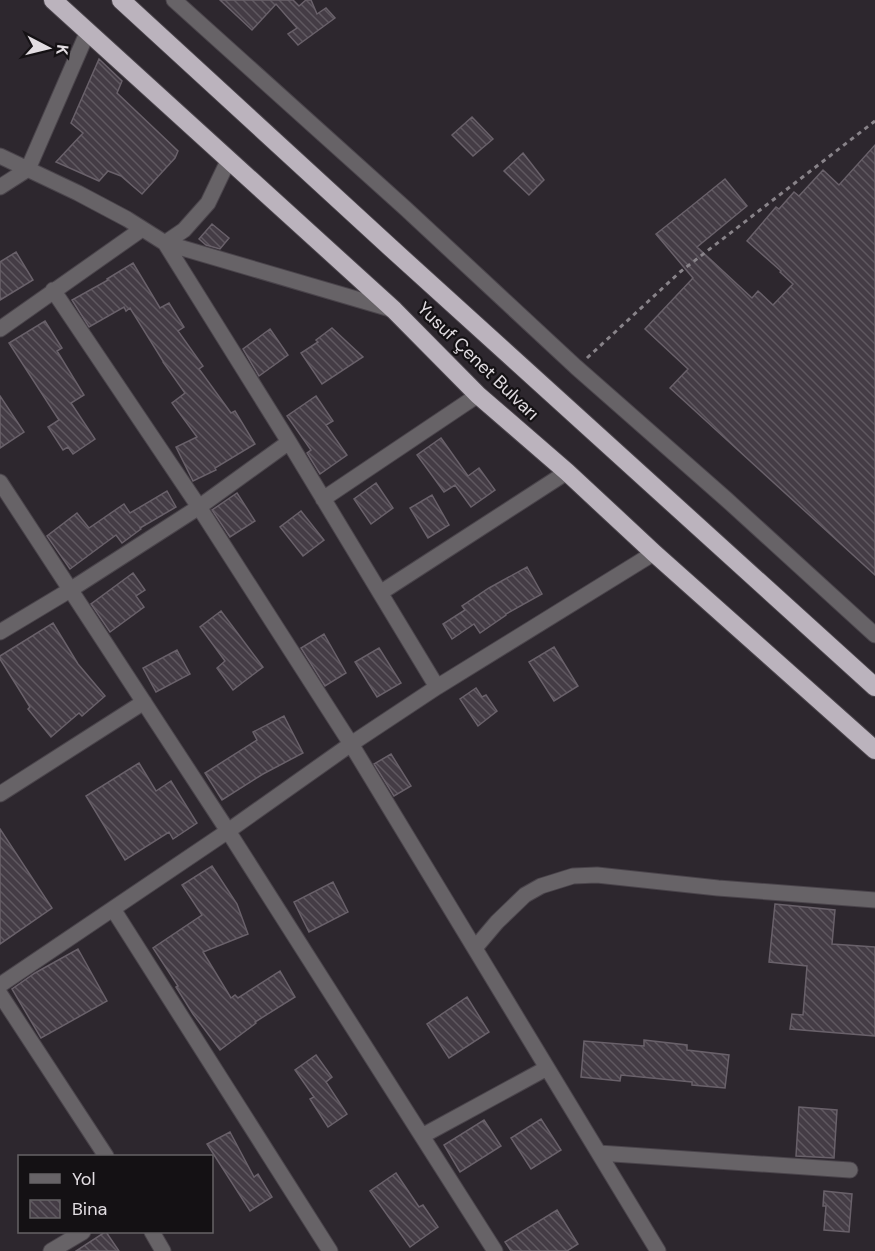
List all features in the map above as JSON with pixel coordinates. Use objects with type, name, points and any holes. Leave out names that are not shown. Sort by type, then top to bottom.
[{"type":"highway","name":"Yusuf Çenet Bulvarı","points":[[53,0],[394,310],[478,395],[567,472],[654,553],[875,750]]},
{"type":"highway","name":"Yusuf Çenet Bulvarı","points":[[122,0],[875,687]]},
{"type":"street","points":[[174,0],[405,208],[576,367],[726,499],[875,635]]},
{"type":"street","points":[[0,187],[28,169],[88,31]]},
{"type":"street","points":[[0,156],[78,193],[165,243],[394,310]]},
{"type":"street","points":[[165,243],[184,230],[208,203],[229,159]]},
{"type":"street","points":[[0,328],[142,229]]},
{"type":"street","points":[[165,243],[437,687]]},
{"type":"street","points":[[53,290],[200,507],[351,744],[658,1251]]},
{"type":"street","points":[[323,498],[478,395]]},
{"type":"street","points":[[0,632],[200,507],[289,442]]},
{"type":"street","points":[[380,593],[567,472]]},
{"type":"street","points":[[0,482],[228,831],[495,1251]]},
{"type":"street","points":[[0,985],[437,687],[654,553]]},
{"type":"street","points":[[0,794],[144,702]]},
{"type":"street","points":[[475,948],[497,922],[525,895],[541,886],[573,876],[597,875],[718,888],[875,900]]},
{"type":"street","points":[[113,909],[330,1251]]},
{"type":"street","points":[[0,994],[105,1155]]},
{"type":"street","points":[[422,1136],[547,1068]]},
{"type":"street","points":[[599,1153],[850,1170]]},
{"type":"street","points":[[51,1251],[81,1233]]},
{"type":"street","points":[[153,1233],[163,1251]]},
{"type":"path","points":[[576,367],[680,272],[875,121]]},
{"type":"building","points":[[220,0],[293,0],[299,6],[306,0],[311,0],[317,14],[326,8],[335,18],[298,45],[288,34],[297,28],[276,4],[252,30]]},
{"type":"building","points":[[99,59],[122,81],[117,93],[178,151],[175,158],[142,194],[121,176],[108,171],[99,181],[56,162],[83,133],[71,123]]},
{"type":"building","points":[[472,117],[493,139],[473,156],[452,135]]},
{"type":"building","points":[[875,145],[875,575],[670,388],[688,369],[645,329],[693,278],[656,234],[725,179],[747,206],[697,247],[752,298],[758,291],[773,305],[793,284],[747,241],[776,207],[779,209],[794,192],[799,196],[823,170],[839,185]]},
{"type":"building","points":[[523,153],[544,180],[529,195],[504,171]]},
{"type":"building","points":[[212,224],[229,238],[220,249],[206,245],[199,239]]},
{"type":"building","points":[[16,252],[33,280],[0,300],[0,262]]},
{"type":"building","points":[[133,263],[160,308],[169,303],[184,327],[178,331],[203,366],[199,369],[231,413],[235,411],[255,444],[215,468],[216,470],[193,481],[176,447],[197,437],[172,403],[185,393],[130,308],[126,311],[124,307],[89,327],[72,300]]},
{"type":"building","points":[[45,321],[62,348],[57,351],[84,395],[71,403],[95,439],[73,454],[68,447],[63,450],[48,427],[59,420],[9,343]]},
{"type":"building","points":[[332,328],[363,357],[322,384],[301,353],[318,342],[316,340]]},
{"type":"building","points":[[270,329],[288,355],[259,376],[243,349]]},
{"type":"building","points":[[0,396],[24,432],[0,448]]},
{"type":"building","points":[[316,396],[333,421],[326,425],[347,455],[320,474],[307,453],[311,450],[287,416]]},
{"type":"building","points":[[441,438],[468,476],[479,468],[495,490],[471,507],[455,485],[444,492],[417,455]]},
{"type":"building","points":[[376,483],[393,508],[371,524],[354,499]]},
{"type":"building","points":[[167,491],[176,507],[140,528],[122,543],[116,535],[70,569],[47,536],[77,513],[89,528],[124,504],[130,513]]},
{"type":"building","points":[[237,493],[255,521],[230,537],[212,510]]},
{"type":"building","points":[[432,495],[449,525],[428,538],[410,508]]},
{"type":"building","points":[[301,511],[324,540],[303,556],[280,527]]},
{"type":"building","points":[[527,567],[542,594],[506,614],[480,633],[474,624],[452,639],[443,624],[465,610],[462,606]]},
{"type":"building","points":[[133,573],[145,590],[136,596],[144,607],[110,632],[91,604]]},
{"type":"building","points":[[221,611],[263,667],[233,690],[217,668],[225,661],[200,627]]},
{"type":"building","points":[[53,623],[78,664],[105,696],[82,716],[79,713],[51,737],[28,709],[30,707],[0,656]]},
{"type":"building","points":[[324,634],[346,673],[325,686],[301,648]]},
{"type":"building","points":[[554,647],[578,686],[554,701],[529,662]]},
{"type":"building","points":[[379,648],[401,683],[377,697],[355,662]]},
{"type":"building","points":[[177,650],[190,674],[156,692],[143,668]]},
{"type":"building","points":[[476,688],[482,697],[486,695],[497,711],[478,726],[460,699]]},
{"type":"building","points":[[284,716],[303,753],[263,774],[222,800],[205,773],[257,740],[253,732]]},
{"type":"building","points":[[391,754],[411,786],[394,796],[374,764]]},
{"type":"building","points":[[139,763],[156,791],[171,781],[197,823],[173,839],[169,832],[125,860],[86,796]]},
{"type":"building","points":[[0,829],[52,908],[0,944]]},
{"type":"building","points":[[212,866],[237,904],[248,934],[203,952],[231,998],[235,995],[238,998],[280,971],[295,997],[255,1022],[220,1050],[193,1014],[153,948],[202,915],[182,885]]},
{"type":"building","points":[[333,882],[348,912],[309,932],[294,902]]},
{"type":"building","points":[[775,904],[835,910],[832,944],[875,947],[875,1036],[790,1029],[792,1014],[803,1015],[807,966],[769,962]]},
{"type":"building","points":[[78,949],[107,1001],[41,1038],[12,989]]},
{"type":"building","points":[[467,997],[489,1032],[449,1058],[427,1024]]},
{"type":"building","points":[[644,1040],[687,1045],[687,1050],[729,1055],[725,1088],[692,1085],[692,1082],[621,1075],[620,1081],[581,1077],[584,1041],[644,1046]]},
{"type":"building","points":[[316,1055],[332,1077],[326,1082],[347,1114],[328,1127],[310,1099],[314,1097],[295,1070]]},
{"type":"building","points":[[799,1107],[837,1110],[834,1158],[796,1156]]},
{"type":"building","points":[[541,1119],[561,1150],[531,1169],[511,1138]]},
{"type":"building","points":[[484,1120],[501,1146],[460,1172],[444,1145]]},
{"type":"building","points":[[230,1132],[254,1177],[258,1174],[272,1197],[250,1211],[207,1144]]},
{"type":"building","points":[[396,1173],[419,1207],[423,1205],[438,1227],[410,1247],[370,1191]]},
{"type":"building","points":[[824,1191],[852,1194],[849,1232],[824,1230],[826,1206],[823,1206]]},
{"type":"building","points":[[557,1210],[578,1244],[567,1251],[511,1251],[505,1242]]},
{"type":"building","points":[[107,1233],[119,1251],[76,1251]]}]
